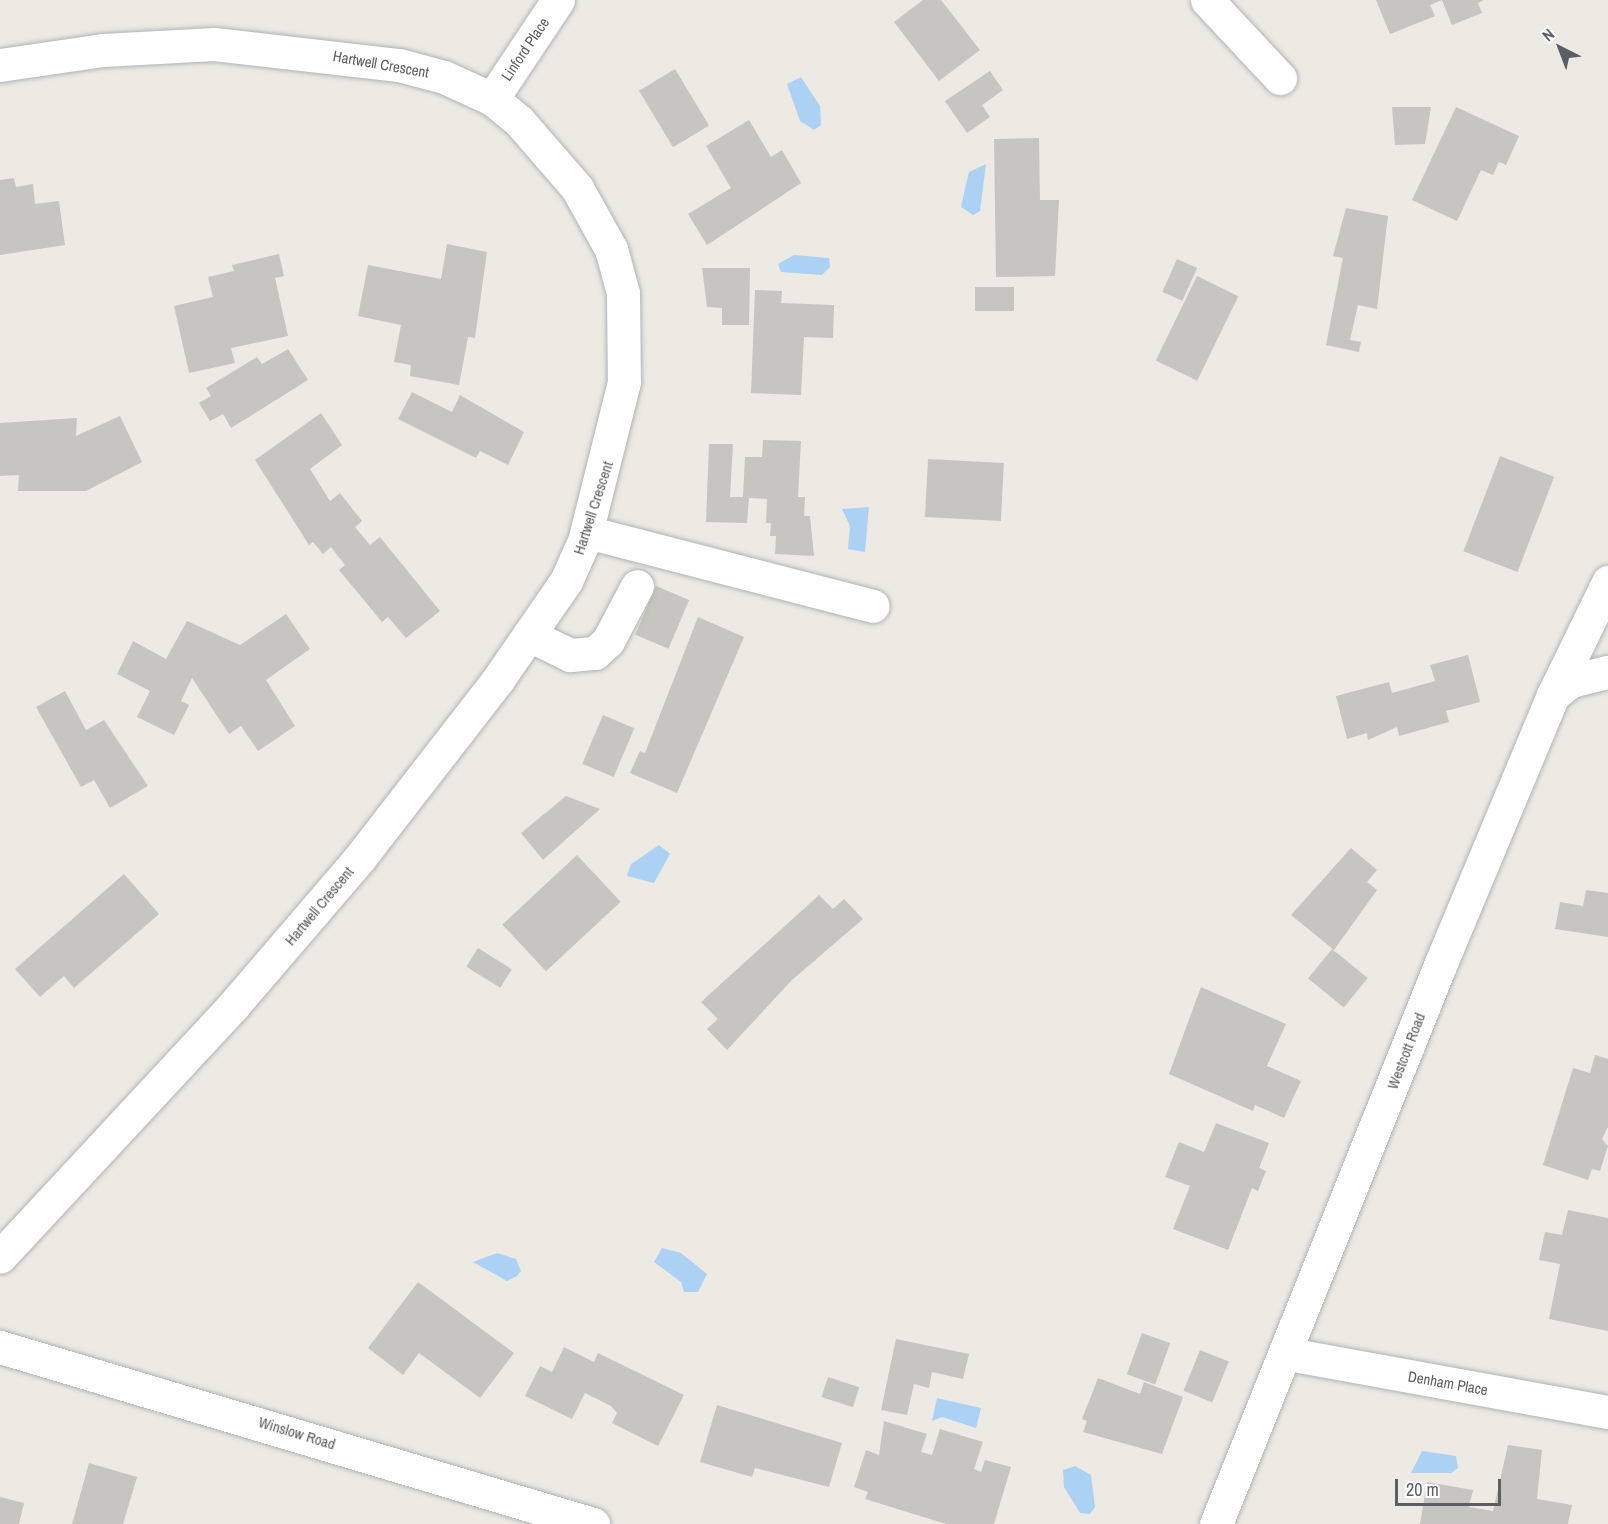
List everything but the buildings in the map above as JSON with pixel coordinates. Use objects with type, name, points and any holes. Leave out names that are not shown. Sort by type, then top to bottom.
[{"type":"street","name":"Linford Place","points":[[492,99],[558,0]]},
{"type":"street","points":[[1207,0],[1280,78]]},
{"type":"street","name":"Hartwell Crescent","points":[[0,65],[103,50],[214,44],[399,65],[444,77],[492,99],[544,148],[596,216],[623,293],[624,382],[587,532],[566,580],[529,635],[351,867],[233,1006],[0,1257]]},
{"type":"street","points":[[587,532],[873,606]]},
{"type":"street","name":"Westcott Road","points":[[1215,1524],[1288,1354],[1440,963],[1553,695],[1608,582]]},
{"type":"street","points":[[529,635],[570,655],[595,653],[608,641],[637,586]]},
{"type":"street","points":[[1553,695],[1571,681],[1608,672]]},
{"type":"street","name":"Winslow Road","points":[[0,1347],[593,1524]]},
{"type":"street","name":"Denham Place","points":[[1288,1354],[1608,1412]]},
{"type":"water","points":[[801,77],[820,106],[821,125],[814,130],[800,121],[787,84]]},
{"type":"water","points":[[986,164],[980,211],[973,215],[961,207],[969,172]]},
{"type":"water","points":[[794,255],[829,258],[830,267],[822,275],[781,272],[778,264]]},
{"type":"water","points":[[869,507],[865,552],[848,549],[850,526],[842,509]]},
{"type":"water","points":[[659,845],[670,854],[654,883],[627,876],[631,864]]},
{"type":"water","points":[[662,1248],[681,1253],[707,1274],[698,1292],[684,1292],[681,1282],[654,1262]]},
{"type":"water","points":[[497,1253],[516,1259],[521,1271],[517,1276],[507,1281],[473,1262]]},
{"type":"water","points":[[937,1398],[981,1408],[976,1428],[942,1417],[932,1421]]},
{"type":"water","points":[[1422,1451],[1456,1456],[1458,1468],[1451,1473],[1411,1473]]},
{"type":"water","points":[[1075,1466],[1091,1475],[1095,1507],[1090,1514],[1080,1513],[1064,1487],[1063,1470]]}]
